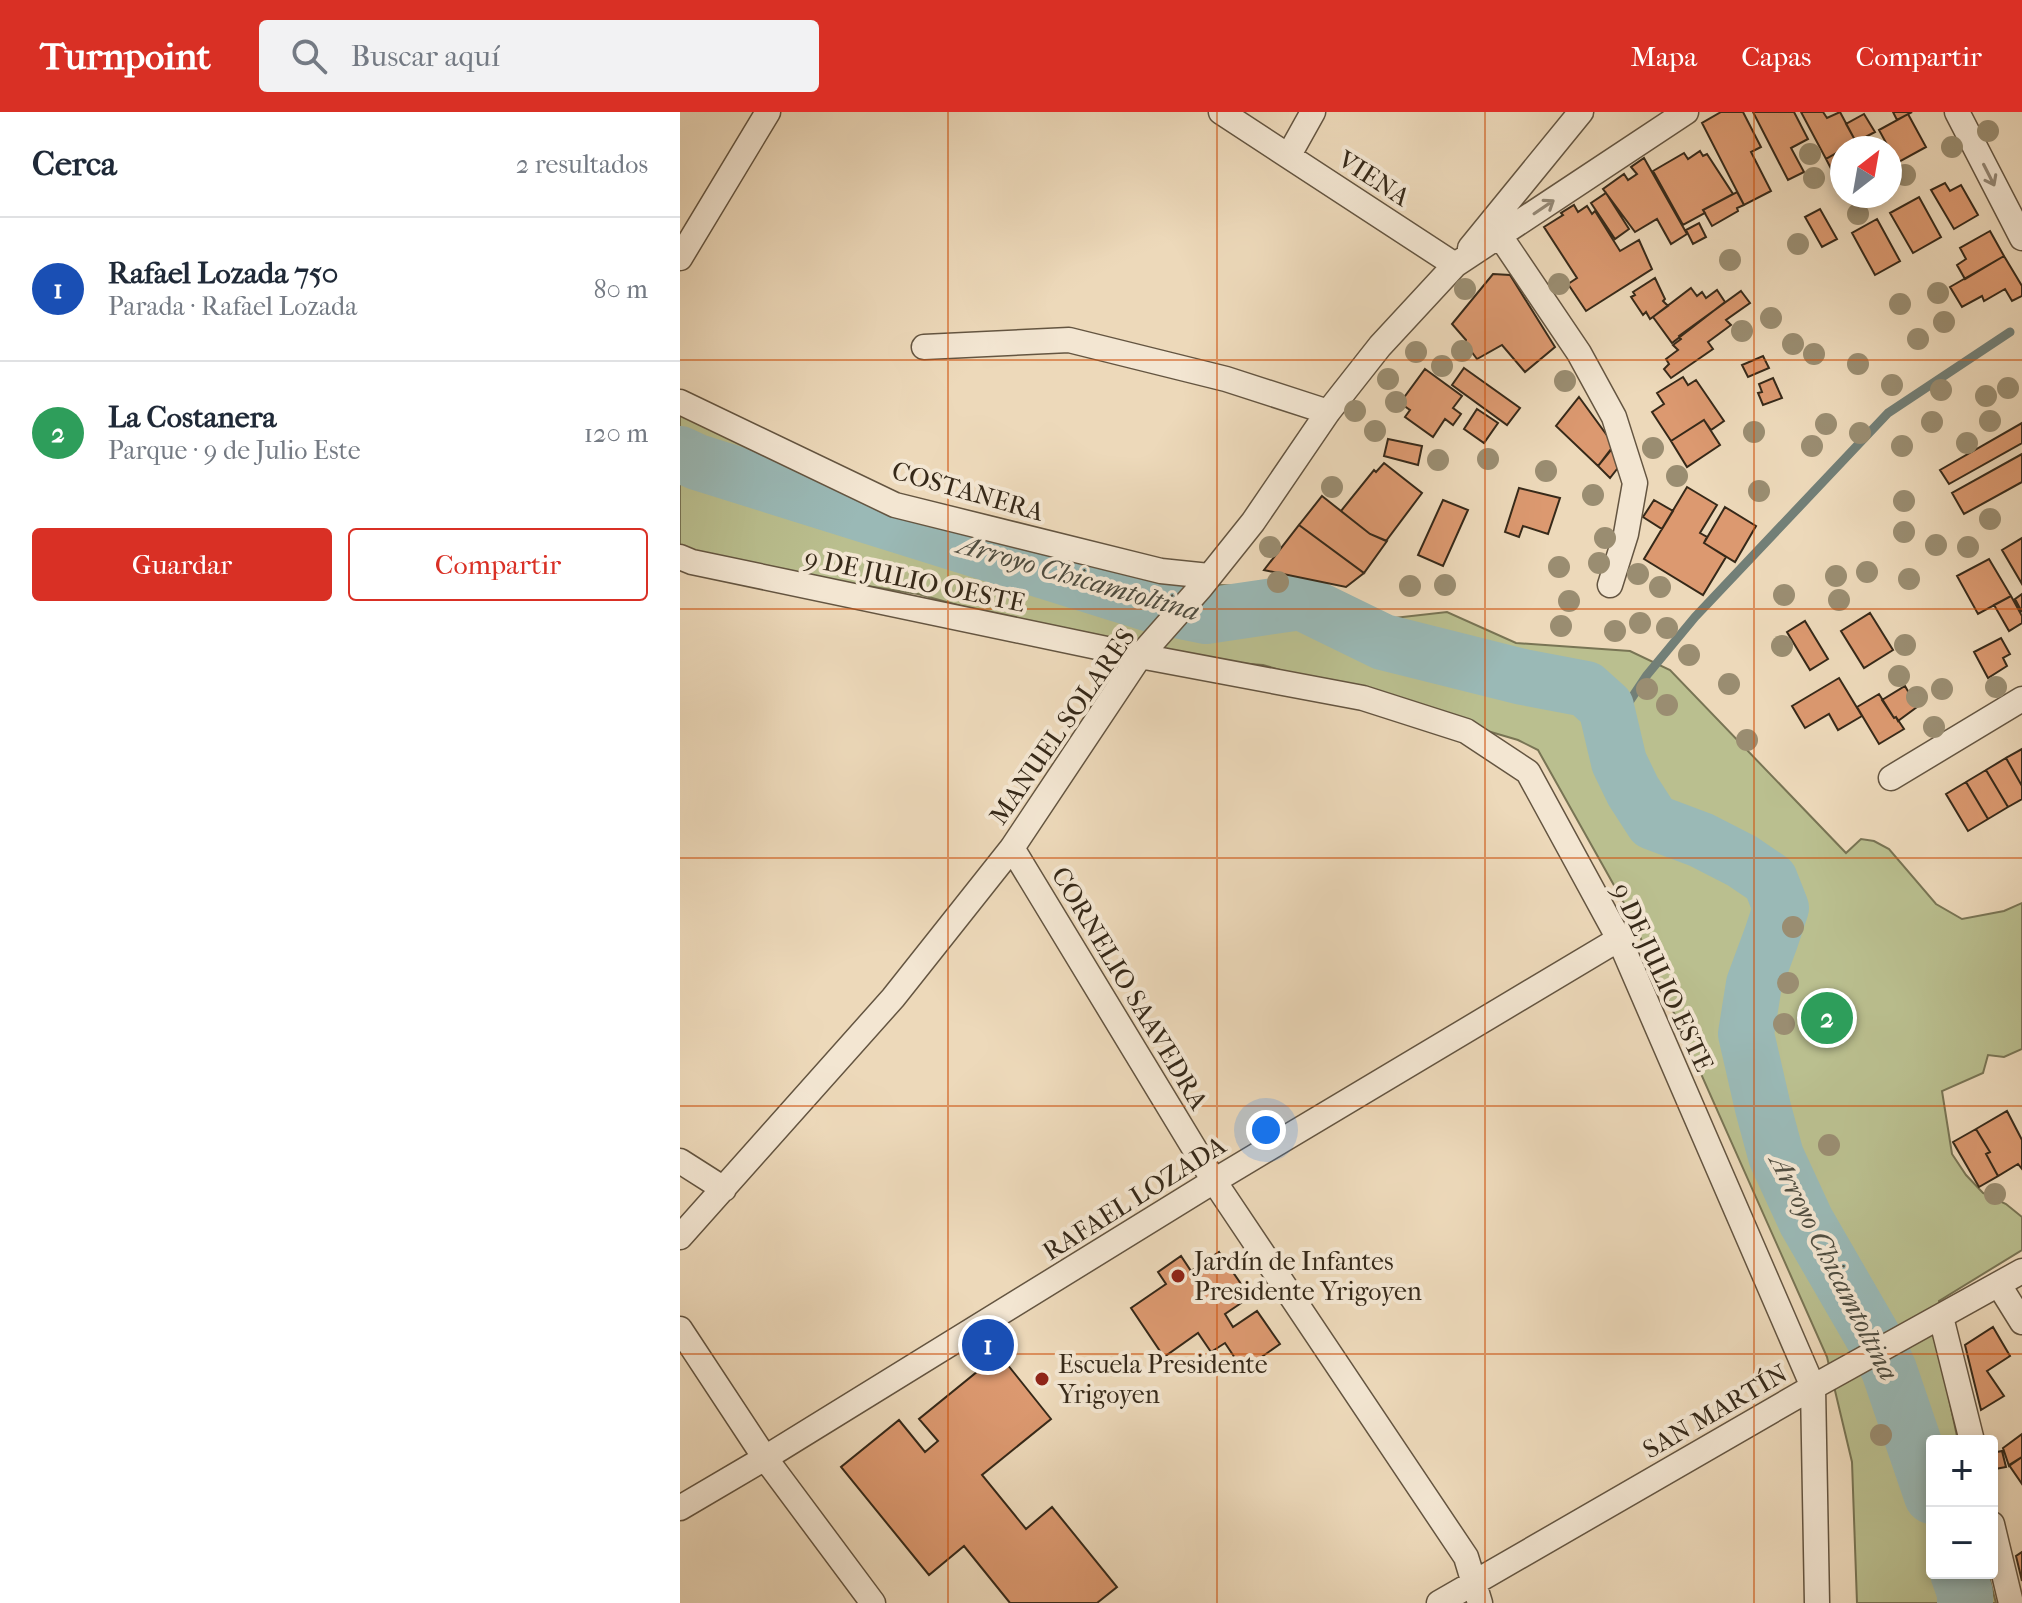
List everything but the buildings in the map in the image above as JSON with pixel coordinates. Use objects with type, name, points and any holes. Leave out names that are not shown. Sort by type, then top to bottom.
[{"type":"street","points":[[680,258],[768,112]]},
{"type":"street","name":"VIENA","points":[[1221,112],[1455,265]]},
{"type":"street","points":[[1289,155],[1313,112]]},
{"type":"street","points":[[1455,265],[1581,112]]},
{"type":"street","name":"MANUEL SOLARES","points":[[680,1237],[893,998],[1012,848],[1144,651],[1253,522],[1328,412],[1380,346],[1455,265],[1686,112]]},
{"type":"street","points":[[1957,112],[2022,238]]},
{"type":"street","points":[[1500,236],[1593,378],[1614,417],[1635,483],[1626,534],[1610,585]]},
{"type":"street","points":[[924,347],[1069,340],[1226,379],[1328,412]]},
{"type":"street","name":"COSTANERA","points":[[680,402],[895,505],[1205,582]]},
{"type":"street","name":"9 DE JULIO OESTE","points":[[680,557],[692,562],[1144,651]]},
{"type":"street","name":"9 DE JULIO ESTE","points":[[1144,651],[1363,698],[1466,731],[1528,772],[1619,939],[1819,1384],[1817,1603]]},
{"type":"street","points":[[1891,778],[2022,699]]},
{"type":"street","name":"CORNELIO SAAVEDRA","points":[[1012,848],[1214,1181],[1466,1557],[1477,1592]]},
{"type":"street","name":"RAFAEL LOZADA","points":[[680,1508],[1214,1181],[1619,939]]},
{"type":"street","points":[[680,1161],[724,1189]]},
{"type":"street","name":"SAN MARTÍN","points":[[1439,1603],[1477,1592],[1819,1384],[2022,1271]]},
{"type":"street","points":[[1999,1285],[2022,1322]]},
{"type":"street","points":[[1934,1321],[1970,1435]]},
{"type":"street","points":[[680,1329],[765,1458],[873,1603]]},
{"type":"street","points":[[1998,1549],[2011,1603]]},
{"type":"green space","points":[[680,406],[828,473],[1192,584],[1298,588],[1385,619],[1447,612],[1516,643],[1630,651],[1670,670],[1846,853],[1861,839],[1874,841],[1889,849],[1936,904],[1962,919],[2004,911],[2022,903],[2022,1049],[2004,1057],[1988,1055],[1983,1073],[1942,1091],[1952,1154],[1983,1193],[2006,1204],[2022,1217],[2022,1250],[1939,1301],[1946,1384],[1957,1435],[1926,1435],[1926,1579],[1990,1579],[1996,1603],[1857,1603],[1852,1462],[1827,1357],[1629,912],[1538,750],[1518,740],[1263,665],[1140,656],[918,594],[716,562],[680,552]]},
{"type":"waterway","points":[[1611,729],[1647,675],[1695,617],[1888,413],[2010,332]]},
{"type":"waterway","name":"Arroyo Chicamtoltina","points":[[680,454],[697,462],[1157,606],[1206,616],[1301,602],[1383,642],[1523,677],[1586,689],[1606,707],[1619,762],[1653,822],[1701,840],[1770,880],[1781,908],[1754,984],[1746,1034],[1763,1108],[1776,1156],[1806,1221],[1889,1370],[1926,1478]]},
{"type":"waterway","name":"Arroyo Chicamtoltina","points":[[1960,1579],[1965,1603]]},
{"type":"place","name":"La Costanera","points":[[1827,1018]]},
{"type":"place","name":"Jardín de Infantes Presidente Yrigoyen","points":[[1178,1276]]},
{"type":"place","name":"Rafael Lozada 750","points":[[988,1345]]},
{"type":"place","name":"Escuela Presidente Yrigoyen","points":[[1042,1379]]}]
